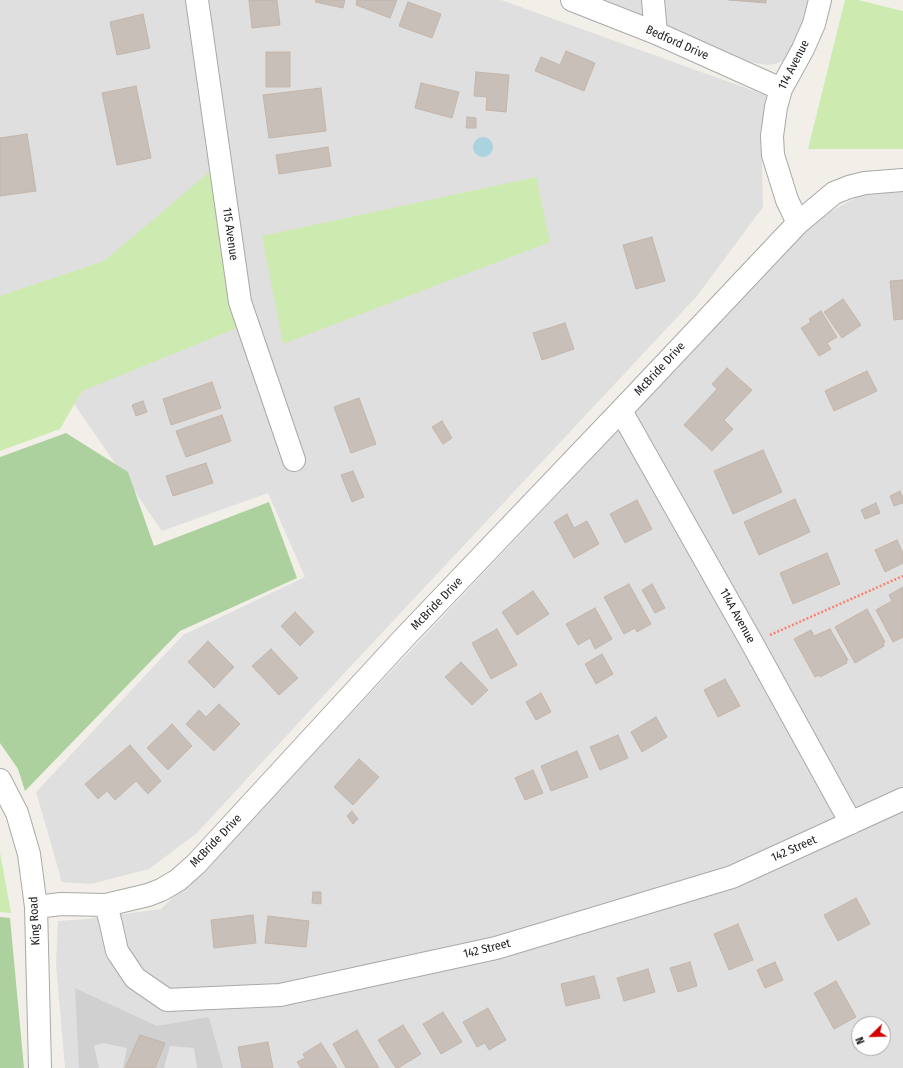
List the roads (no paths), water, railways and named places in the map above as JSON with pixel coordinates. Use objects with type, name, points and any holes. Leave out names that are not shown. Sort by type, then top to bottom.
[{"type":"street","name":"115 Avenue","points":[[197,0],[240,302],[294,460]]},
{"type":"street","name":"Bedford Drive","points":[[572,0],[656,33],[781,89]]},
{"type":"street","points":[[653,0],[656,33]]},
{"type":"street","name":"114 Avenue","points":[[798,223],[788,200],[773,155],[772,136],[776,107],[781,89],[804,49],[814,24],[820,0]]},
{"type":"street","name":"McBride Drive","points":[[36,907],[62,904],[106,905],[148,896],[178,880],[196,864],[403,639],[798,223],[834,193],[865,183],[903,180]]},
{"type":"street","name":"114A Avenue","points":[[621,411],[752,643],[851,823]]},
{"type":"street","name":"King Road","points":[[0,780],[17,813],[29,854],[36,907],[40,1068]]},
{"type":"street","name":"142 Street","points":[[106,905],[117,951],[135,978],[167,1000],[280,995],[496,948],[732,877],[903,799]]},
{"type":"water","points":[[479,137],[487,137],[493,143],[493,151],[487,157],[479,157],[473,151],[473,143]]}]
